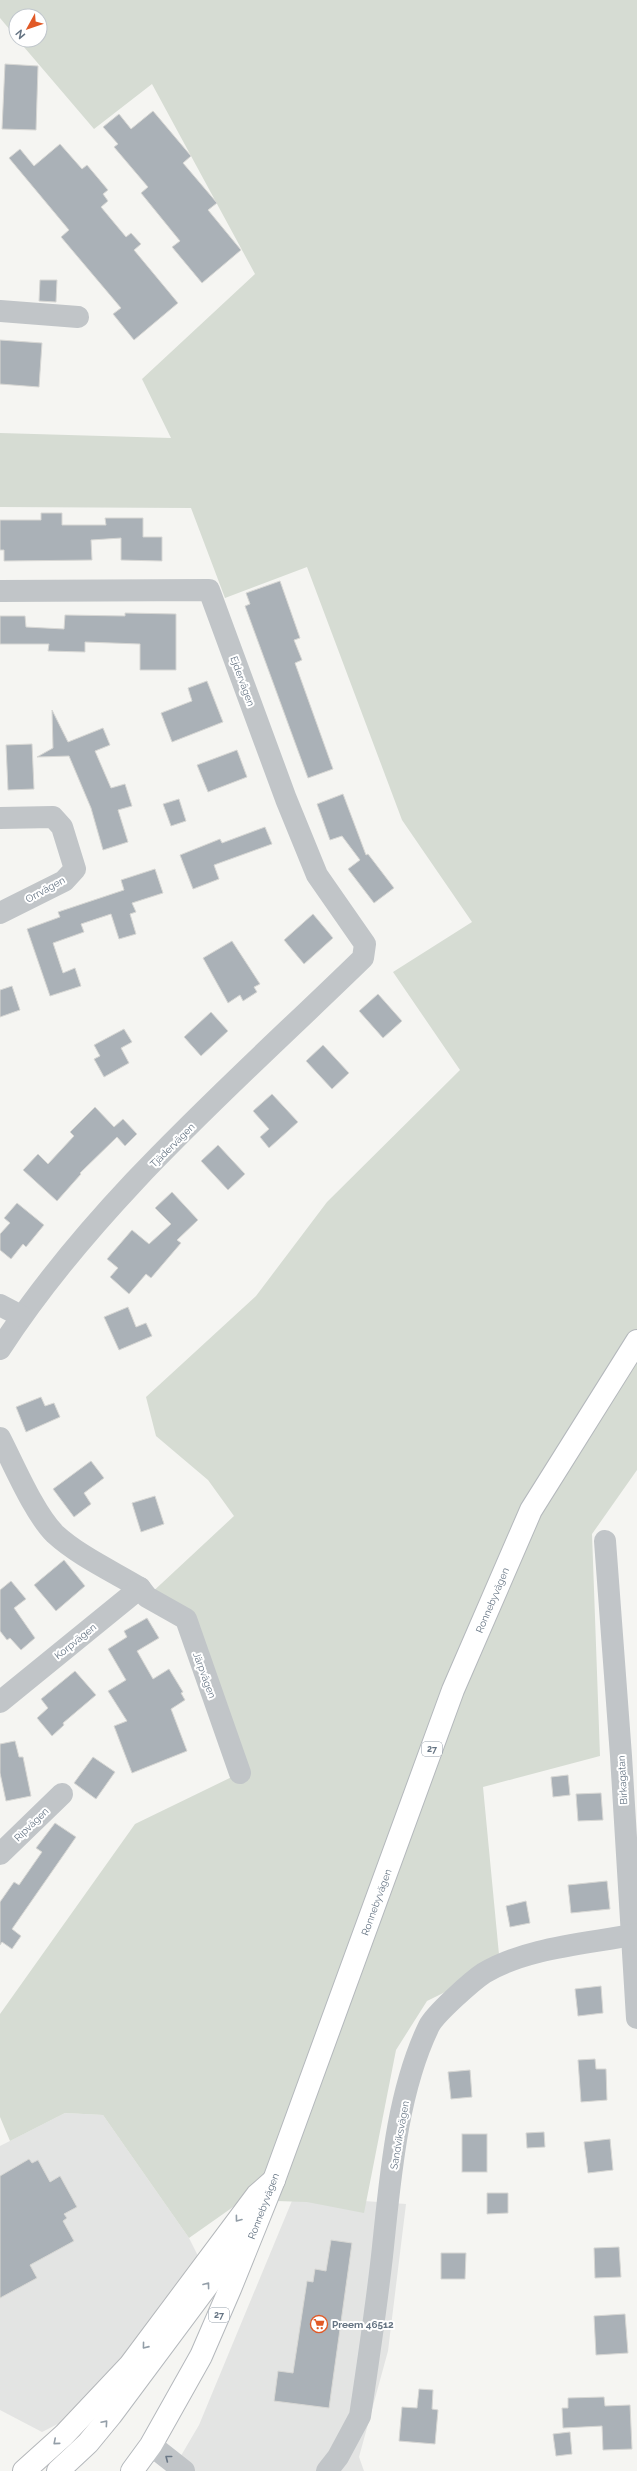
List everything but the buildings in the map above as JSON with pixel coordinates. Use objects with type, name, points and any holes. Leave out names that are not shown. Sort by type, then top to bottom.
[{"type":"main road","name":"Ronnebyvägen","points":[[132,2471],[151,2444],[201,2356],[274,2180],[453,1690],[531,1510],[637,1341]]},
{"type":"main road","points":[[24,2471],[64,2435],[130,2365],[257,2195],[274,2180]]},
{"type":"main road","points":[[58,2471],[88,2442],[111,2415],[259,2216]]},
{"type":"street","points":[[0,311],[78,317]]},
{"type":"street","name":"Ejdervägen","points":[[0,591],[209,590],[286,799],[314,868],[365,944],[363,958]]},
{"type":"street","name":"Orrvägen","points":[[0,818],[53,817],[62,827],[75,869],[64,881],[0,913]]},
{"type":"street","name":"Tjädervägen","points":[[0,1348],[21,1316],[92,1226],[162,1154],[363,958]]},
{"type":"street","points":[[0,1305],[21,1316]]},
{"type":"street","name":"Järpvägen","points":[[0,1438],[40,1514],[54,1533],[74,1549],[186,1619],[240,1773]]},
{"type":"street","name":"Birkagatan","points":[[604,1541],[634,1935],[637,2018]]},
{"type":"street","name":"Korpvägen","points":[[0,1702],[144,1592]]},
{"type":"street","name":"Ripvägen","points":[[0,1854],[62,1794]]},
{"type":"street","name":"Sandviksvägen","points":[[327,2471],[338,2457],[360,2416],[400,2120],[415,2064],[430,2025],[461,1992],[483,1974],[509,1961],[544,1951],[634,1935]]},
{"type":"street","points":[[151,2444],[184,2471]]},
{"type":"shaded area","points":[[0,0],[637,0],[637,1470],[592,1534],[600,1756],[483,1787],[500,1965],[427,2001],[396,2050],[364,2213],[307,2202],[243,2200],[189,2238],[103,2115],[65,2113],[10,2141],[0,2117],[0,2014],[135,1824],[240,1773],[186,1619],[147,1597],[234,1516],[208,1480],[156,1436],[146,1397],[256,1296],[327,1202],[460,1070],[393,972],[472,922],[402,820],[307,567],[225,598],[191,508],[0,507],[0,433],[171,438],[142,379],[255,274],[152,84],[94,129],[25,48],[48,48],[48,8],[8,8],[8,28],[0,18]]},
{"type":"shaded area","points":[[65,2113],[103,2115],[189,2238],[209,2278],[123,2391],[42,2432],[0,2410],[0,2146]]},
{"type":"shaded area","points":[[294,2196],[406,2204],[388,2351],[359,2457],[364,2471],[172,2471],[199,2425]]},
{"type":"place","name":"Preem 46512","points":[[319,2324]]}]
